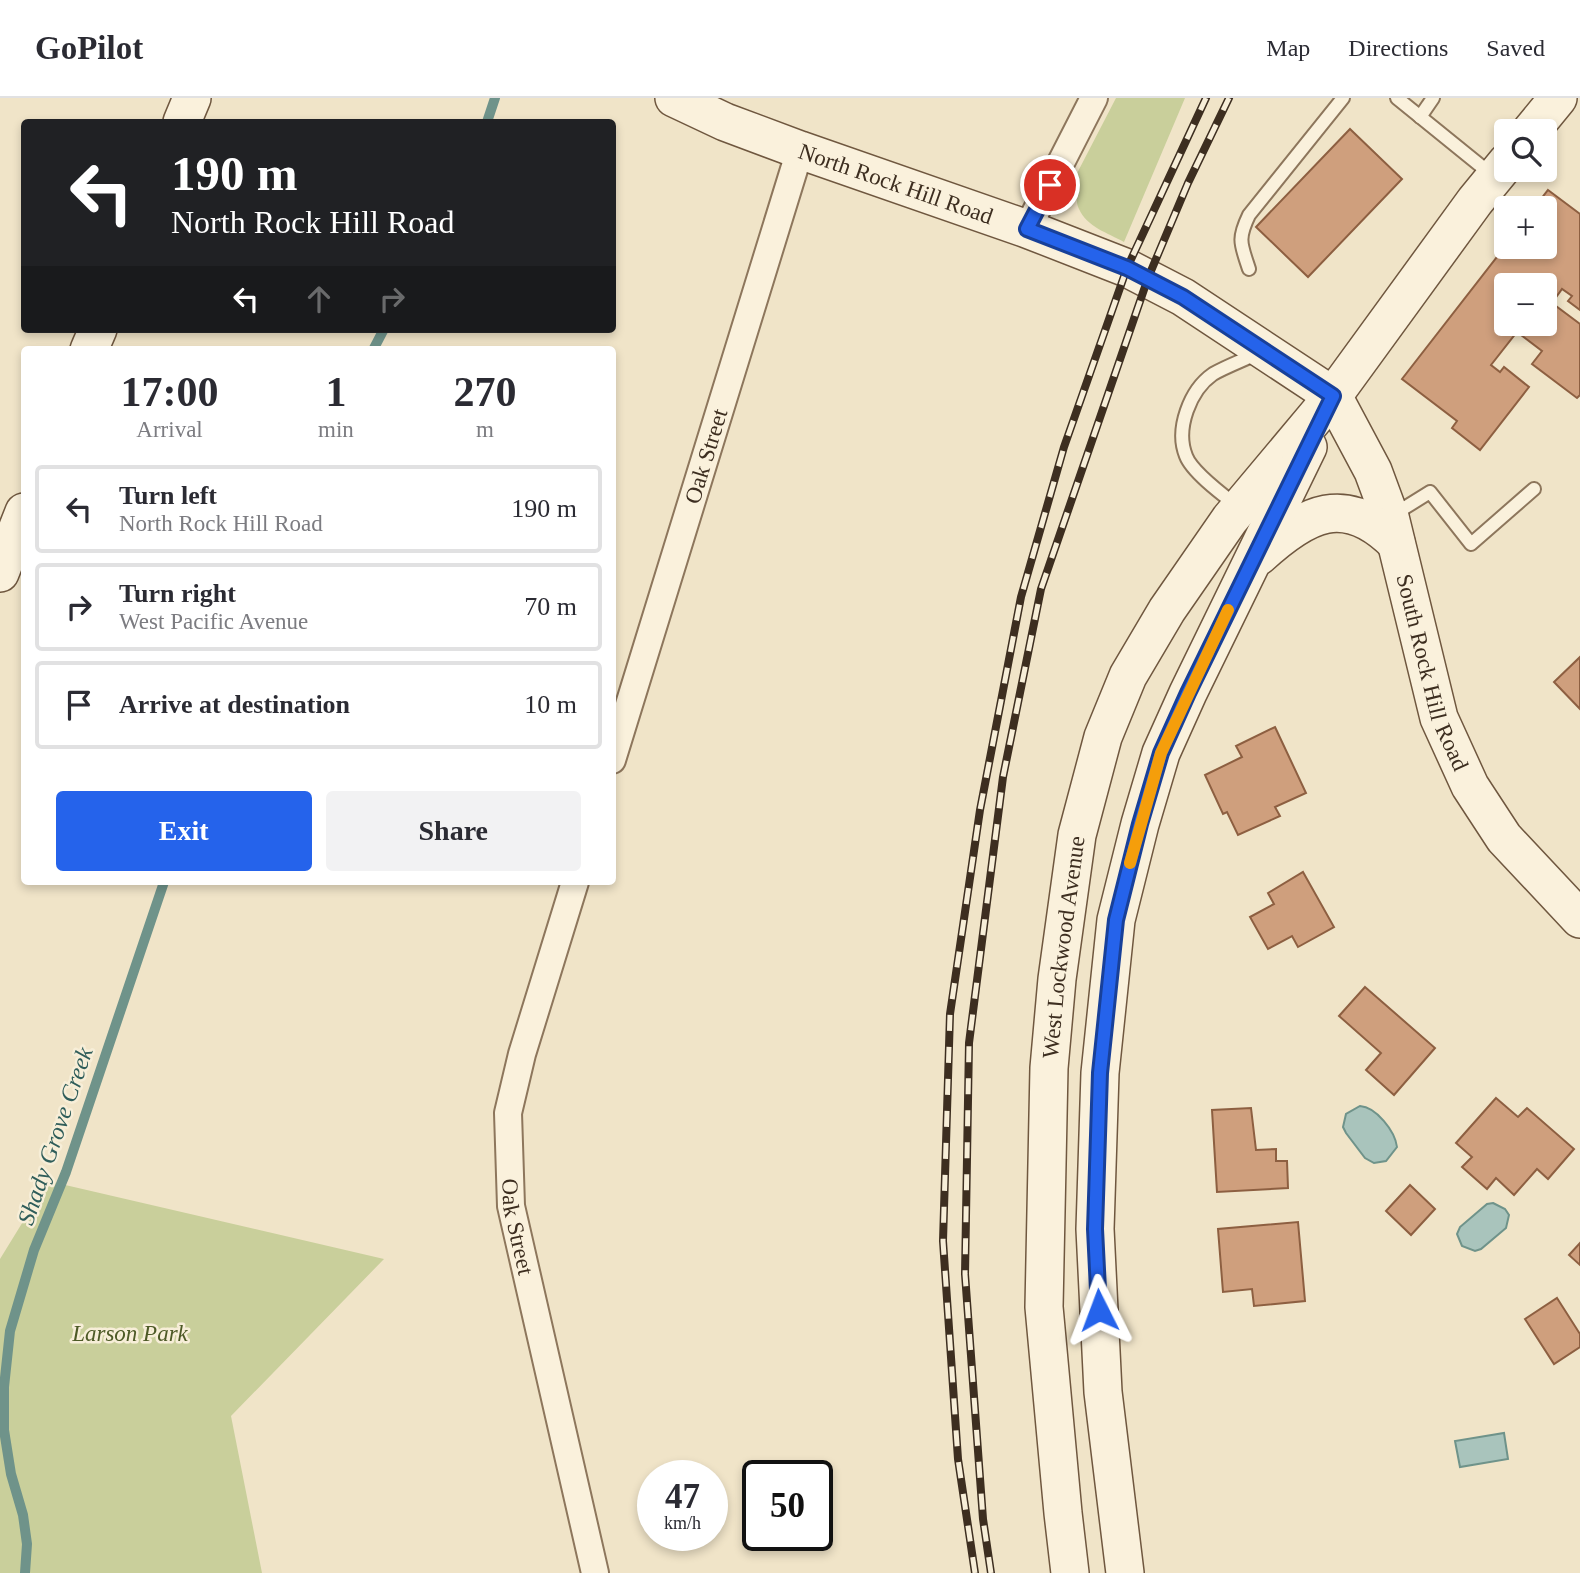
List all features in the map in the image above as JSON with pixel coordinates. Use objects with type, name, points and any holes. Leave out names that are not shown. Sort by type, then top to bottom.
[{"type":"main road","points":[[183,119],[192,98]]},
{"type":"main road","name":"North Rock Hill Road","points":[[674,98],[724,122],[1027,229],[1127,268],[1183,297],[1333,396]]},
{"type":"main road","points":[[1541,119],[1558,98]]},
{"type":"main road","name":"West Lockwood Avenue","points":[[1070,1573],[1044,1307],[1049,1068],[1055,992],[1077,835],[1103,737],[1128,676],[1167,610],[1240,508],[1333,396],[1494,179]]},
{"type":"main road","name":"West Lockwood Avenue","points":[[1125,1573],[1102,1392],[1095,1229],[1100,1073],[1116,920],[1161,753],[1333,396]]},
{"type":"main road","name":"South Rock Hill Road","points":[[1333,396],[1373,471],[1393,530],[1439,718],[1469,786],[1504,838],[1580,919]]},
{"type":"main road","points":[[1251,564],[1279,538],[1309,520],[1333,513],[1355,514],[1393,530]]},
{"type":"main road","points":[[0,573],[21,520]]},
{"type":"street","points":[[1027,229],[1094,98]]},
{"type":"street","name":"Oak Street","points":[[616,747],[800,150]]},
{"type":"street","name":"Oak Street","points":[[574,885],[522,1054],[509,1113],[511,1206],[595,1573]]},
{"type":"lane","points":[[1250,269],[1242,249],[1241,232],[1249,215],[1343,98]]},
{"type":"lane","points":[[1397,98],[1420,117],[1494,165]]},
{"type":"lane","points":[[1420,117],[1433,98]]},
{"type":"lane","points":[[1240,508],[1213,488],[1186,457],[1183,428],[1192,395],[1213,375],[1264,350]]},
{"type":"lane","points":[[1393,530],[1430,492],[1471,544],[1534,489]]},
{"type":"green space","points":[[1116,98],[1185,98],[1124,242],[1098,229],[1087,220],[1079,209],[1072,183]]},
{"type":"green space","name":"Larson Park","points":[[48,1181],[384,1259],[231,1416],[262,1573],[0,1573],[0,1259]]},
{"type":"water","points":[[1360,1106],[1378,1115],[1393,1134],[1397,1147],[1386,1161],[1374,1163],[1365,1158],[1343,1127],[1346,1114]]},
{"type":"water","points":[[1493,1203],[1505,1209],[1509,1215],[1506,1228],[1481,1249],[1475,1251],[1462,1246],[1457,1234],[1460,1227],[1487,1204]]},
{"type":"water","points":[[1504,1433],[1508,1459],[1460,1467],[1455,1441]]},
{"type":"building","points":[[1350,129],[1402,179],[1308,277],[1256,227]]},
{"type":"building","points":[[1548,190],[1556,196],[1543,196]]},
{"type":"building","points":[[1557,197],[1580,214],[1580,310],[1568,301],[1572,296],[1562,289],[1557,296],[1557,273],[1494,273],[1494,336],[1514,336],[1491,365],[1500,372],[1504,367],[1529,387],[1480,450],[1452,428],[1457,421],[1402,379],[1495,259],[1557,259]]},
{"type":"building","points":[[1557,307],[1580,324],[1580,395],[1577,398],[1532,364],[1542,351],[1522,336],[1557,336]]},
{"type":"building","points":[[1580,657],[1580,709],[1554,682]]},
{"type":"building","points":[[1275,727],[1306,793],[1275,807],[1280,816],[1238,835],[1227,812],[1223,814],[1205,775],[1242,757],[1236,746]]},
{"type":"building","points":[[1303,872],[1334,927],[1298,947],[1292,936],[1268,949],[1250,917],[1274,904],[1268,893]]},
{"type":"building","points":[[1365,987],[1435,1048],[1394,1095],[1366,1070],[1381,1053],[1339,1016]]},
{"type":"building","points":[[1496,1098],[1518,1117],[1527,1108],[1574,1149],[1548,1179],[1537,1169],[1514,1195],[1496,1178],[1487,1189],[1462,1167],[1472,1157],[1456,1143]]},
{"type":"building","points":[[1251,1108],[1256,1150],[1276,1149],[1276,1161],[1287,1161],[1288,1188],[1217,1192],[1212,1110]]},
{"type":"building","points":[[1410,1185],[1435,1209],[1411,1235],[1386,1211]]},
{"type":"building","points":[[1298,1222],[1305,1301],[1254,1306],[1252,1289],[1223,1292],[1218,1229]]},
{"type":"building","points":[[1580,1243],[1580,1265],[1569,1255]]},
{"type":"building","points":[[1557,1298],[1580,1334],[1580,1347],[1554,1364],[1525,1319]]},
{"type":"waterway","name":"Shady Grove Creek","points":[[488,119],[495,98]]},
{"type":"waterway","name":"Shady Grove Creek","points":[[375,346],[382,333]]},
{"type":"waterway","name":"Shady Grove Creek","points":[[25,1573],[27,1544],[23,1515],[11,1474],[4,1430],[4,1387],[10,1331],[34,1250],[66,1172],[163,885]]},
{"type":"railway","points":[[975,1573],[958,1459],[943,1241],[950,1014],[980,810],[1021,597],[1064,447],[1127,268],[1206,98]]},
{"type":"railway","points":[[991,1573],[983,1519],[965,1274],[969,1043],[1003,777],[1041,589],[1148,278],[1188,183],[1229,98]]},
{"type":"slow traffic","points":[[1130,863],[1161,753],[1228,610]]},
{"type":"route","points":[[1050,185],[1027,229],[1127,268],[1183,297],[1333,396],[1188,693],[1161,753],[1140,824],[1116,920],[1100,1073],[1095,1229],[1099,1310]]}]
